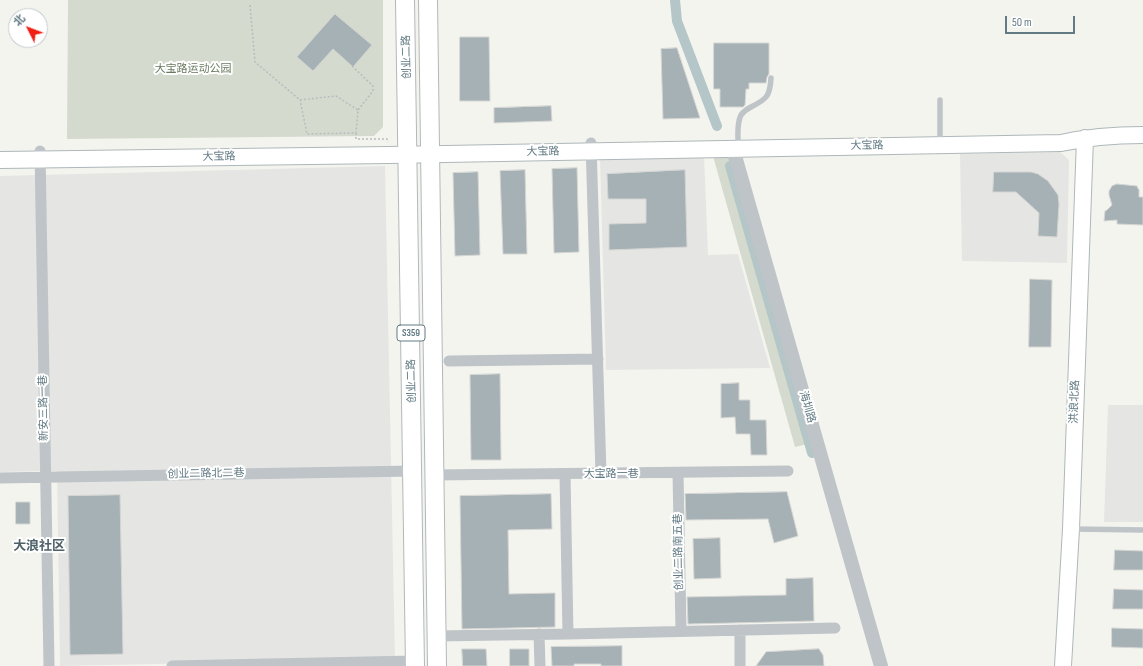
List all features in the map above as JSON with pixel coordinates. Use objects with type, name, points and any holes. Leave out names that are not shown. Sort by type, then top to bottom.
[{"type":"main road","name":"创业二路","points":[[406,0],[415,663]]},
{"type":"main road","name":"创业二路","points":[[428,0],[437,666]]},
{"type":"main road","name":"大宝路","points":[[0,151],[40,155],[591,147],[1062,135],[1085,138]]},
{"type":"main road","name":"大宝路","points":[[735,144],[1061,143],[1085,138],[1115,135],[1143,135]]},
{"type":"main road","name":"洪浪北路","points":[[1063,666],[1071,529],[1085,138]]},
{"type":"main road","name":"大宝路","points":[[0,160],[40,155],[388,146],[409,150]]},
{"type":"street","name":"海圳路","points":[[735,144],[881,666]]},
{"type":"street","points":[[591,147],[601,474]]},
{"type":"street","name":"新安三路一巷","points":[[40,155],[49,666]]},
{"type":"street","points":[[449,360],[598,358]]},
{"type":"street","name":"创业二路北二巷","points":[[0,478],[46,476],[413,471]]},
{"type":"street","name":"大宝路一巷","points":[[434,475],[788,471]]},
{"type":"street","name":"创业二路南五巷","points":[[678,473],[681,631]]},
{"type":"street","points":[[565,474],[568,634]]},
{"type":"street","points":[[436,636],[835,628]]},
{"type":"street","points":[[740,630],[740,666]]},
{"type":"street","points":[[539,634],[540,666]]},
{"type":"street","points":[[172,666],[415,663]]},
{"type":"lane","points":[[735,144],[741,116],[745,111],[768,96],[771,78]]},
{"type":"lane","points":[[940,100],[940,137]]},
{"type":"lane","points":[[1071,529],[1143,530]]},
{"type":"path","points":[[250,5],[255,62],[300,100],[307,134],[356,133]]},
{"type":"path","points":[[352,66],[373,86],[373,92],[358,110],[356,139],[388,139],[388,146]]},
{"type":"path","points":[[300,100],[336,96],[358,110]]},
{"type":"shaded area","points":[[1060,152],[1069,160],[1067,263],[962,261],[960,154]]},
{"type":"shaded area","points":[[704,154],[708,255],[738,254],[770,368],[606,370],[600,159]]},
{"type":"shaded area","points":[[385,166],[395,659],[60,666],[57,471],[0,472],[0,176]]},
{"type":"shaded area","points":[[1108,405],[1143,405],[1143,522],[1104,522]]},
{"type":"green space","name":"大宝路运动公园","points":[[68,0],[383,0],[383,127],[374,136],[67,139]]},
{"type":"green space","points":[[711,149],[733,149],[820,441],[795,447]]},
{"type":"building","points":[[335,14],[372,45],[353,67],[333,49],[313,71],[297,57]]},
{"type":"building","points":[[460,37],[489,37],[490,101],[460,101]]},
{"type":"building","points":[[714,43],[769,43],[769,74],[766,83],[749,83],[749,89],[746,89],[745,105],[743,107],[720,107],[720,89],[714,89]]},
{"type":"building","points":[[677,48],[700,118],[663,119],[661,49]]},
{"type":"building","points":[[551,106],[552,121],[494,123],[494,108]]},
{"type":"building","points":[[577,168],[579,252],[554,253],[552,169]]},
{"type":"building","points":[[525,170],[527,254],[503,254],[500,171]]},
{"type":"building","points":[[685,170],[687,247],[609,250],[609,224],[646,223],[646,199],[608,199],[607,174]]},
{"type":"building","points":[[478,172],[480,255],[455,256],[453,173]]},
{"type":"building","points":[[994,172],[1031,172],[1038,174],[1048,181],[1058,195],[1059,204],[1057,237],[1038,236],[1039,213],[1016,192],[993,192]]},
{"type":"building","points":[[1117,184],[1137,186],[1139,189],[1139,197],[1143,197],[1143,225],[1117,224],[1117,220],[1104,221],[1105,211],[1112,205],[1109,191],[1112,186]]},
{"type":"building","points":[[1030,279],[1052,280],[1051,347],[1029,347]]},
{"type":"building","points":[[500,374],[501,460],[471,460],[470,375]]},
{"type":"building","points":[[739,383],[739,400],[750,400],[750,420],[766,420],[767,455],[751,455],[750,434],[736,434],[735,417],[721,418],[721,384]]},
{"type":"building","points":[[787,492],[798,536],[774,543],[768,519],[686,520],[685,494]]},
{"type":"building","points":[[551,494],[552,529],[508,530],[509,594],[555,593],[555,627],[462,629],[460,496]]},
{"type":"building","points":[[120,495],[123,654],[70,655],[68,496]]},
{"type":"building","points":[[16,502],[30,502],[30,524],[16,524]]},
{"type":"building","points":[[720,538],[721,578],[694,579],[693,539]]},
{"type":"building","points":[[1115,550],[1143,551],[1143,570],[1114,570]]},
{"type":"building","points":[[813,578],[814,621],[688,624],[687,597],[786,595],[786,579]]},
{"type":"building","points":[[1114,589],[1143,590],[1143,609],[1113,609]]},
{"type":"building","points":[[1112,628],[1143,629],[1143,648],[1112,647]]},
{"type":"building","points":[[622,646],[622,666],[574,664],[574,666],[552,666],[551,647]]},
{"type":"building","points":[[462,649],[486,649],[487,666],[463,666]]},
{"type":"building","points":[[510,649],[529,649],[529,666],[510,666]]},
{"type":"building","points":[[819,649],[823,655],[824,666],[756,666],[766,652]]},
{"type":"waterway","points":[[675,0],[677,21],[717,126]]},
{"type":"waterway","points":[[730,166],[812,453]]},
{"type":"district","name":"大浪社区","points":[[39,547]]}]
